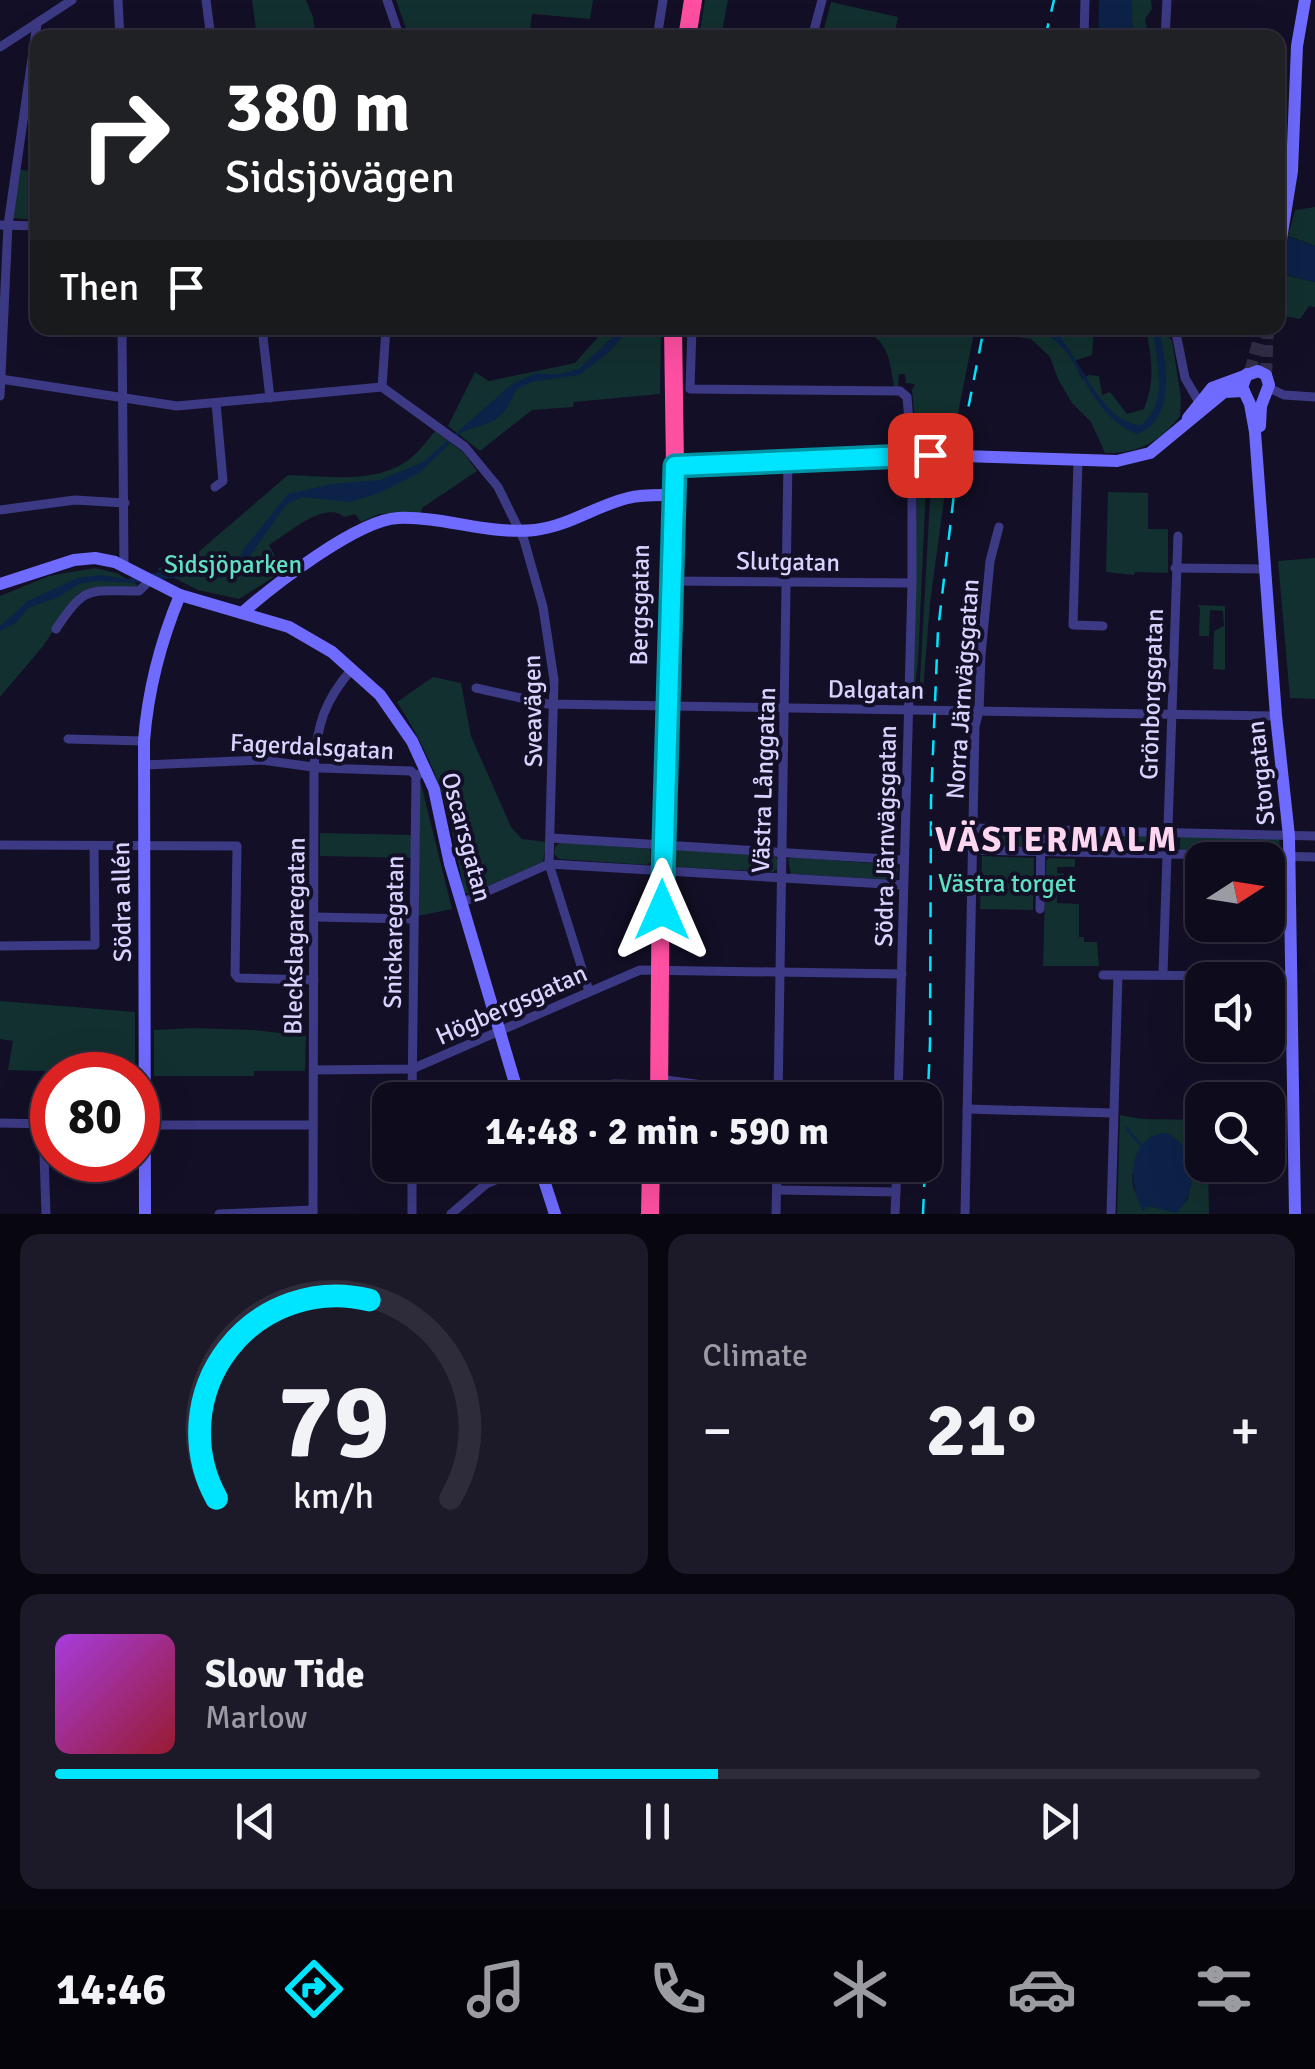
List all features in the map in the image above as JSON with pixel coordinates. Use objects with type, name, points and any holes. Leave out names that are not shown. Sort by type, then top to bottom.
[{"type":"highway","points":[[688,30],[693,0]]},
{"type":"highway","name":"Bergsgatan","points":[[656,1082],[663,811],[658,783],[665,707],[674,335]]},
{"type":"highway","points":[[654,1182],[654,1214]]},
{"type":"street","points":[[0,47],[72,0]]},
{"type":"street","points":[[118,0],[120,30]]},
{"type":"street","points":[[206,0],[210,30]]},
{"type":"street","points":[[387,0],[397,30]]},
{"type":"street","points":[[659,30],[664,0]]},
{"type":"street","points":[[814,30],[822,0]]},
{"type":"street","points":[[1084,30],[1085,0]]},
{"type":"street","points":[[1165,30],[1167,0]]},
{"type":"street","points":[[1296,0],[1294,41],[1298,46]]},
{"type":"street","points":[[1285,176],[1305,0]]},
{"type":"street","points":[[36,30],[37,24]]},
{"type":"street","points":[[0,396],[4,225],[30,67]]},
{"type":"street","points":[[4,225],[30,226]]},
{"type":"street","points":[[122,335],[129,568]]},
{"type":"street","points":[[263,335],[270,398]]},
{"type":"street","points":[[0,379],[177,406],[382,387],[386,335]]},
{"type":"street","name":"Södra Järnvägsgatan","points":[[692,335],[690,389],[906,393],[912,456],[912,583],[899,1082]]},
{"type":"street","points":[[1176,335],[1185,378],[1201,406]]},
{"type":"street","points":[[671,466],[912,456],[1078,461],[1142,457],[1181,428],[1212,388],[1256,371],[1263,373],[1267,391]]},
{"type":"street","points":[[1245,393],[1242,382],[1247,374]]},
{"type":"street","name":"Sveavägen","points":[[382,387],[464,446],[498,486],[520,531],[550,638],[555,704],[549,864],[589,991]]},
{"type":"street","points":[[1201,406],[1230,390],[1256,398],[1267,391],[1315,396]]},
{"type":"street","name":"Storgatan","points":[[1256,448],[1267,391]]},
{"type":"street","name":"Storgatan","points":[[1245,393],[1256,448],[1289,836],[1295,1214]]},
{"type":"street","points":[[216,403],[223,481],[216,487]]},
{"type":"street","name":"Västra Långgatan","points":[[779,1082],[788,460]]},
{"type":"street","points":[[1078,461],[1073,625],[1103,626]]},
{"type":"street","points":[[242,613],[332,548],[382,521],[413,519],[520,531],[574,522],[624,499],[670,495]]},
{"type":"street","points":[[0,510],[75,500],[125,503]]},
{"type":"street","name":"Norra Järnvägsgatan","points":[[965,1214],[975,726],[990,561],[999,527]]},
{"type":"street","name":"Grönborgsgatan","points":[[1163,973],[1178,536]]},
{"type":"street","name":"Oscarsgatan","points":[[0,584],[74,560],[102,559],[175,592],[289,626],[352,668],[394,714],[440,814],[461,903],[515,1082]]},
{"type":"street","points":[[1175,568],[1266,568]]},
{"type":"street","name":"Slutgatan","points":[[667,580],[912,583]]},
{"type":"street","points":[[56,629],[80,596],[88,592],[139,591],[148,582]]},
{"type":"street","name":"Södra allén","points":[[141,1052],[144,741],[152,674],[175,592]]},
{"type":"street","name":"Bleckslagaregatan","points":[[313,1212],[316,739],[333,690],[352,668]]},
{"type":"street","name":"Dalgatan","points":[[476,688],[555,704],[1276,716]]},
{"type":"street","points":[[68,739],[144,741]]},
{"type":"street","name":"Fagerdalsgatan","points":[[144,765],[262,760],[314,768],[421,773]]},
{"type":"street","name":"Snickaregatan","points":[[412,1082],[421,773]]},
{"type":"street","points":[[974,828],[1315,836]]},
{"type":"street","points":[[1040,909],[1041,830]]},
{"type":"street","points":[[551,838],[903,860]]},
{"type":"street","points":[[0,845],[237,846],[238,978],[314,980]]},
{"type":"street","points":[[0,946],[95,945],[94,846]]},
{"type":"street","points":[[972,850],[1315,857]]},
{"type":"street","points":[[461,903],[549,864],[903,885]]},
{"type":"street","points":[[315,918],[414,919]]},
{"type":"street","name":"Högbergsgatan","points":[[314,1070],[412,1070],[640,970],[902,974]]},
{"type":"street","points":[[1103,975],[1292,976]]},
{"type":"street","points":[[1110,1214],[1118,975]]},
{"type":"street","points":[[967,1109],[1112,1113]]},
{"type":"street","points":[[0,1124],[30,1124]]},
{"type":"street","points":[[160,1125],[313,1124]]},
{"type":"street","points":[[46,1214],[47,1182]]},
{"type":"street","name":"Södra allén","points":[[144,1182],[145,1214]]},
{"type":"street","points":[[412,1182],[412,1214]]},
{"type":"street","points":[[451,1214],[491,1182]]},
{"type":"street","points":[[545,1182],[555,1214]]},
{"type":"street","points":[[776,1214],[777,1182]]},
{"type":"street","points":[[896,1182],[896,1214]]},
{"type":"street","points":[[777,1190],[896,1192]]},
{"type":"street","points":[[219,1214],[313,1212]]},
{"type":"green space","points":[[252,0],[306,0],[315,30],[256,30]]},
{"type":"green space","points":[[396,0],[593,0],[590,19],[532,14],[530,30],[407,30]]},
{"type":"green space","points":[[705,0],[728,0],[722,30],[700,30]]},
{"type":"green space","points":[[1131,0],[1151,0],[1152,9],[1145,19],[1147,30],[1133,30]]},
{"type":"green space","points":[[831,2],[898,17],[895,30],[824,30]]},
{"type":"green space","points":[[20,170],[30,171],[30,219],[12,218]]},
{"type":"green space","points":[[1315,207],[1315,246],[1288,236],[1295,210]]},
{"type":"green space","points":[[1285,275],[1315,282],[1315,307],[1309,306],[1300,319],[1285,316]]},
{"type":"green space","points":[[600,335],[661,335],[660,394],[532,410],[480,451],[448,426],[475,372],[489,381],[575,363]]},
{"type":"green space","points":[[872,335],[974,335],[951,448],[917,443],[912,390],[915,384],[906,383],[905,374],[899,374],[898,387],[894,387],[885,349]]},
{"type":"green space","points":[[1093,335],[1092,355],[1074,361],[1082,379],[1099,376],[1102,395],[1110,392],[1127,414],[1144,409],[1148,398],[1151,368],[1147,335],[1166,335],[1172,340],[1180,416],[1147,445],[1105,453],[1091,422],[1072,403],[1058,379],[1050,357],[1031,339],[1012,336]]},
{"type":"green space","name":"Sidsjöparken","points":[[435,431],[463,452],[477,471],[422,508],[421,513],[379,514],[361,522],[355,514],[316,515],[269,545],[283,571],[239,599],[198,590],[157,569],[195,555],[288,475],[349,477],[380,473],[407,461]]},
{"type":"green space","points":[[918,463],[927,464],[913,699]]},
{"type":"green space","points":[[932,463],[949,463],[930,603],[922,704],[919,698]]},
{"type":"green space","points":[[1108,492],[1148,493],[1148,529],[1168,529],[1168,573],[1106,572]]},
{"type":"green space","points":[[1315,558],[1315,699],[1290,698],[1278,561]]},
{"type":"green space","points":[[95,568],[116,573],[138,585],[94,587],[78,594],[43,646],[0,697],[0,596],[49,576]]},
{"type":"green space","points":[[1197,605],[1225,606],[1225,670],[1213,669],[1214,631],[1224,626],[1223,611],[1210,610],[1209,636],[1199,636]]},
{"type":"green space","points":[[433,677],[461,683],[471,736],[511,827],[522,839],[546,842],[543,862],[469,894],[464,892],[448,815],[434,772],[397,702]]},
{"type":"green space","points":[[421,784],[452,909],[418,916],[418,787]]},
{"type":"green space","points":[[983,832],[1033,833],[1035,846],[983,846]]},
{"type":"green space","points":[[320,833],[412,835],[411,858],[320,856]]},
{"type":"green space","points":[[1047,833],[1159,836],[1160,850],[1048,848]]},
{"type":"green space","points":[[1180,836],[1279,838],[1279,842],[1185,842],[1185,850],[1180,850]]},
{"type":"green space","points":[[561,842],[650,849],[651,861],[647,865],[559,859],[554,854]]},
{"type":"green space","points":[[676,849],[772,855],[777,859],[777,869],[773,872],[674,867]]},
{"type":"green space","name":"Västra torget","points":[[982,856],[1034,858],[1033,910],[980,909]]},
{"type":"green space","points":[[1049,858],[1075,859],[1075,867],[1057,867],[1057,873],[1064,874],[1063,895],[1057,895],[1057,903],[1079,904],[1079,937],[1084,937],[1084,942],[1097,942],[1099,966],[1043,966]]},
{"type":"green space","points":[[788,859],[894,865],[898,868],[897,880],[791,874]]},
{"type":"green space","points":[[0,1001],[135,1012],[135,1052],[30,1052],[30,1071],[8,1070],[13,1041],[0,1039]]},
{"type":"green space","points":[[154,1030],[253,1030],[306,1036],[305,1071],[254,1071],[254,1076],[160,1076],[160,1052],[154,1052]]},
{"type":"green space","points":[[1120,1115],[1185,1120],[1185,1162],[1132,1174],[1143,1210],[1148,1206],[1176,1212],[1188,1199],[1189,1182],[1208,1182],[1209,1214],[1117,1214]]},
{"type":"water","points":[[1099,0],[1131,0],[1133,30],[1098,30]]},
{"type":"water","points":[[1285,235],[1315,246],[1315,282],[1285,275]]},
{"type":"water","points":[[615,335],[625,335],[579,375],[531,382],[517,389],[506,410],[494,421],[462,432],[419,473],[377,494],[349,502],[302,497],[286,505],[237,574],[79,584],[57,598],[28,608],[16,623],[0,631],[0,626],[28,601],[77,578],[100,575],[127,579],[173,569],[232,572],[242,551],[288,494],[332,484],[380,480],[423,462],[512,384],[534,374],[579,369]]},
{"type":"water","points":[[1048,335],[1062,339],[1114,413],[1141,425],[1150,416],[1159,392],[1154,335],[1160,335],[1166,388],[1164,403],[1150,427],[1137,434],[1114,420]]},
{"type":"water","points":[[1165,1133],[1185,1149],[1185,1182],[1192,1182],[1184,1204],[1176,1213],[1149,1206],[1143,1210],[1138,1200],[1134,1164],[1143,1143]]},
{"type":"waterway","points":[[1126,1128],[1141,1145]]},
{"type":"tunnel","points":[[1250,372],[1260,335]]},
{"type":"tunnel","points":[[1266,375],[1268,335]]},
{"type":"railway","points":[[1047,30],[1054,0]]},
{"type":"railway","points":[[923,1214],[938,630],[958,460],[983,335]]},
{"type":"district","name":"VÄSTERMALM","points":[[1057,839]]},
{"type":"route","points":[[662,910],[675,466],[930,455]]}]
